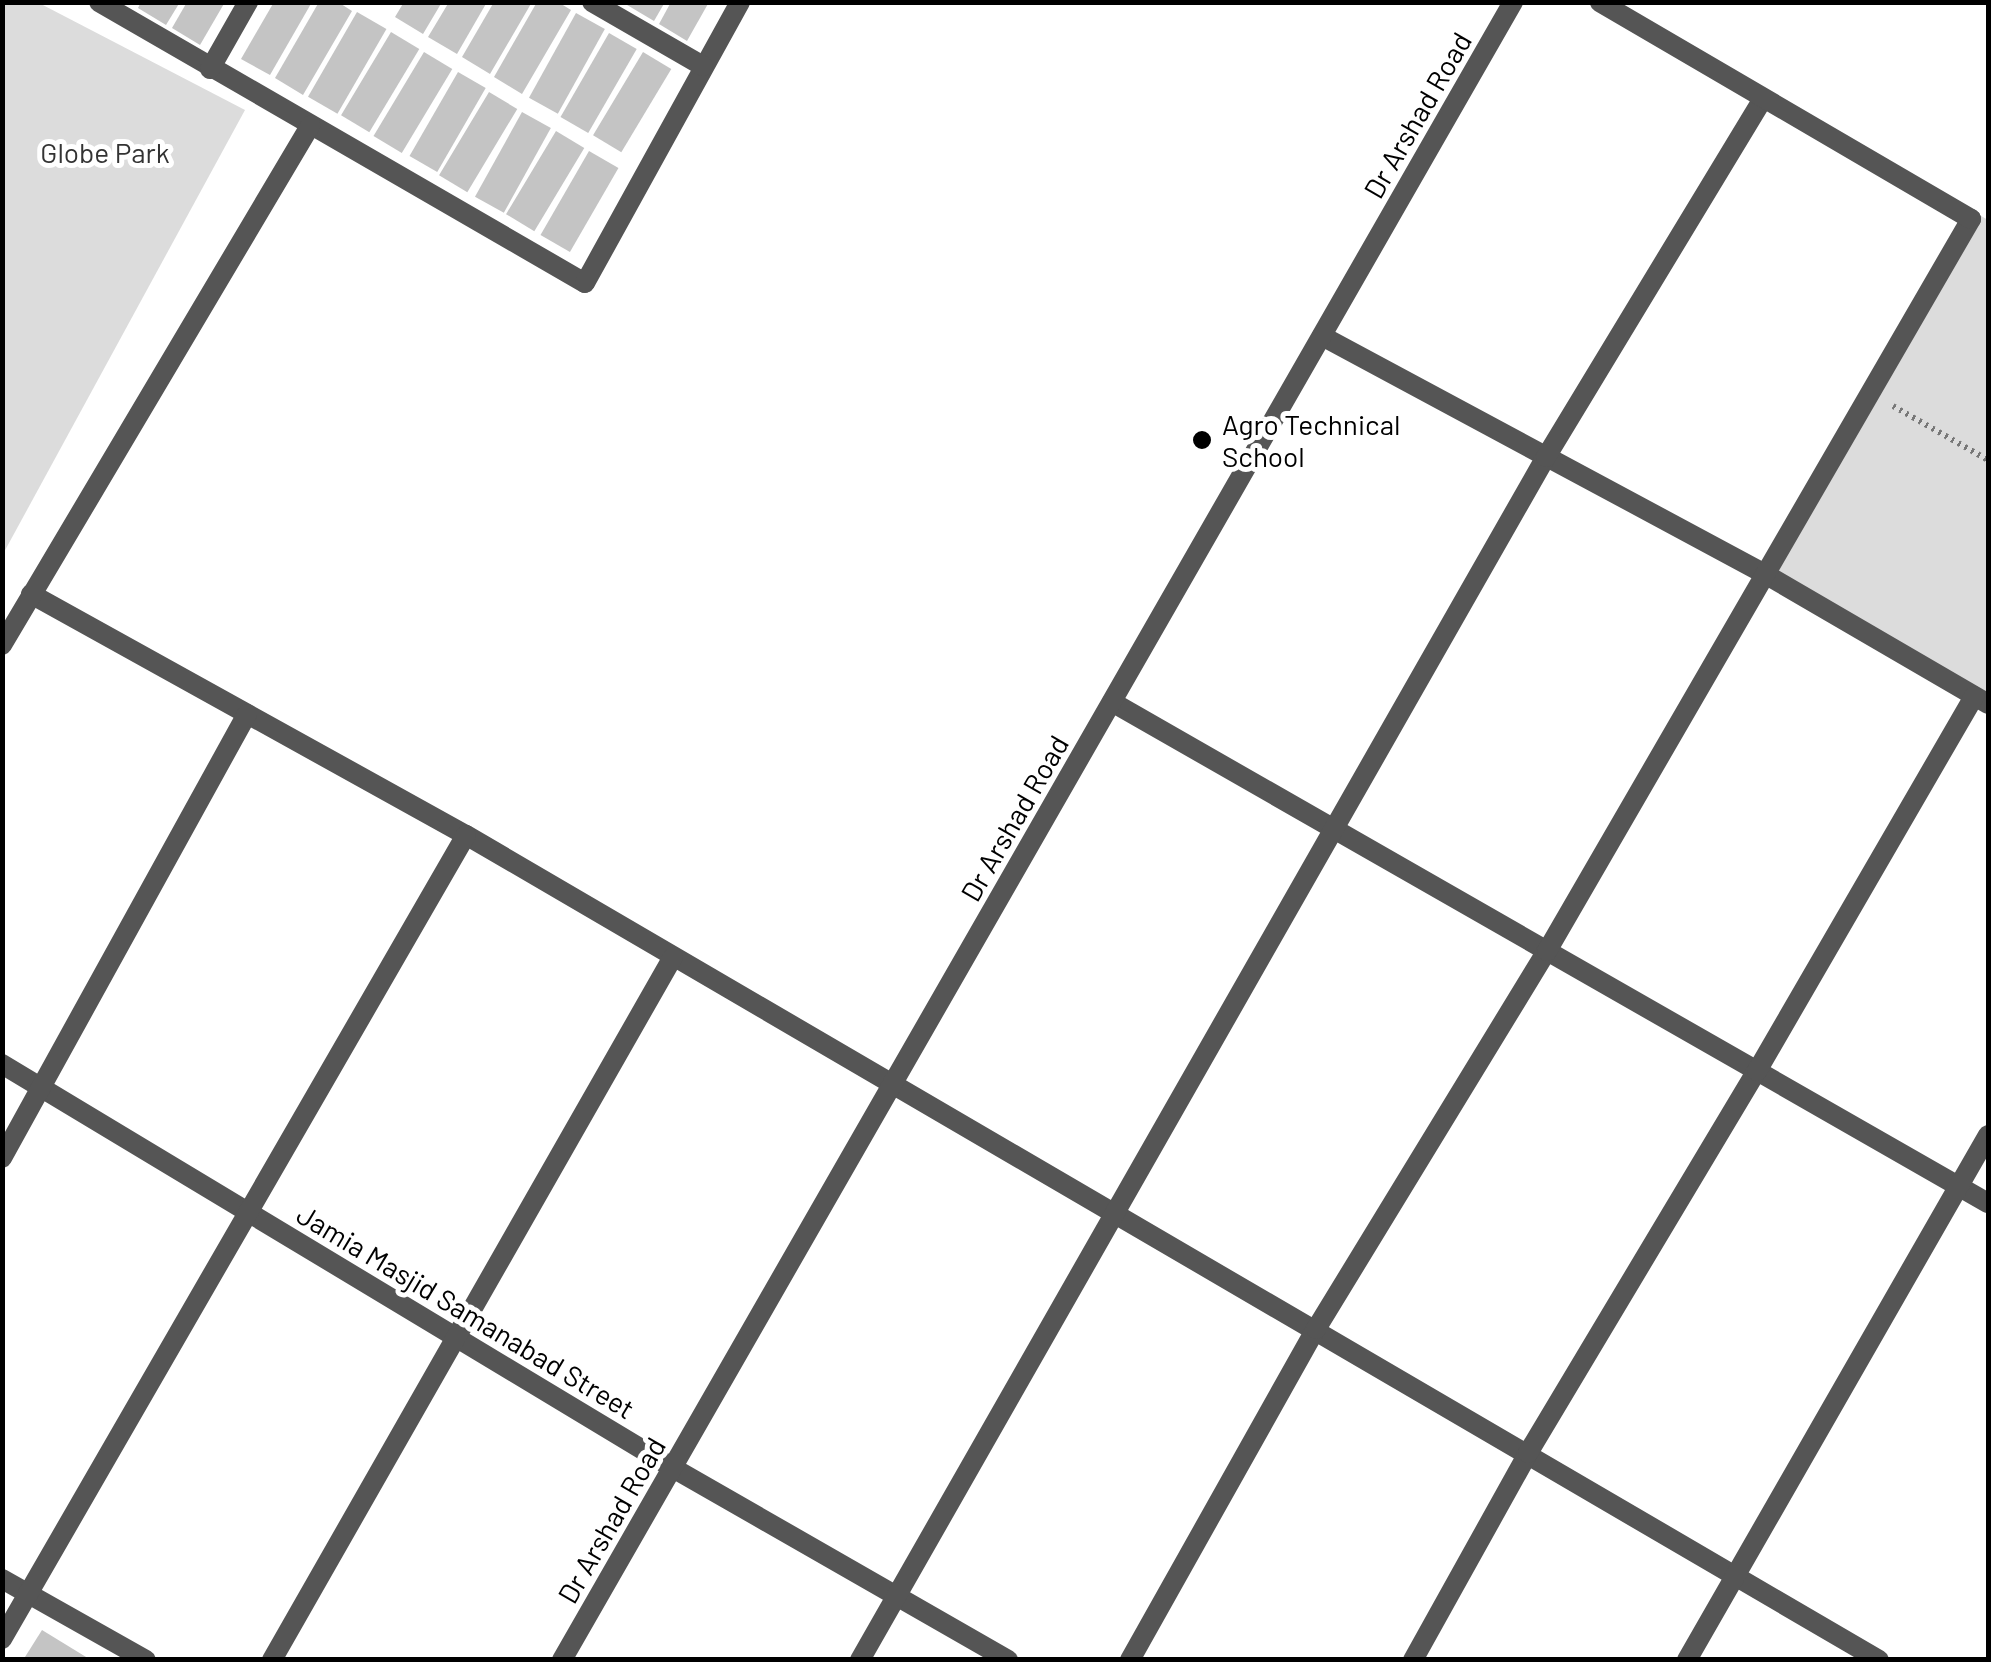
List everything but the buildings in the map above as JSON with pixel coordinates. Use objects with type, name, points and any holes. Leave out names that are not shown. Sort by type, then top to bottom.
[{"type":"street","points":[[99,2],[586,283],[740,2]]},
{"type":"street","points":[[210,69],[248,2]]},
{"type":"street","points":[[592,2],[702,66]]},
{"type":"street","name":"Dr Arshad Road","points":[[562,1660],[1513,2]]},
{"type":"street","points":[[1130,1660],[1316,1329],[1547,951],[1971,218],[1600,2]]},
{"type":"street","points":[[860,1660],[1546,457],[1764,98]]},
{"type":"street","points":[[2,645],[310,126]]},
{"type":"street","points":[[1322,336],[1765,574],[1981,700],[1528,1453],[1413,1660]]},
{"type":"street","points":[[31,594],[466,834],[1879,1660]]},
{"type":"street","points":[[1112,702],[1988,1203]]},
{"type":"street","points":[[2,1158],[247,714]]},
{"type":"street","points":[[2,1639],[466,834]]},
{"type":"street","points":[[272,1660],[673,957]]},
{"type":"street","name":"Jamia Masjid Samanabad Street","points":[[2,1064],[673,1468],[1008,1660]]},
{"type":"street","points":[[1687,1660],[1988,1135]]},
{"type":"street","points":[[2,1579],[146,1660]]},
{"type":"path","points":[[1870,393],[1988,460]]},
{"type":"green space","name":"Globe Park","points":[[3,2],[39,3],[245,110],[3,554]]},
{"type":"green space","points":[[1976,213],[1988,220],[1988,704],[1765,574]]},
{"type":"place","name":"Agro Technical School","points":[[1202,440]]}]
